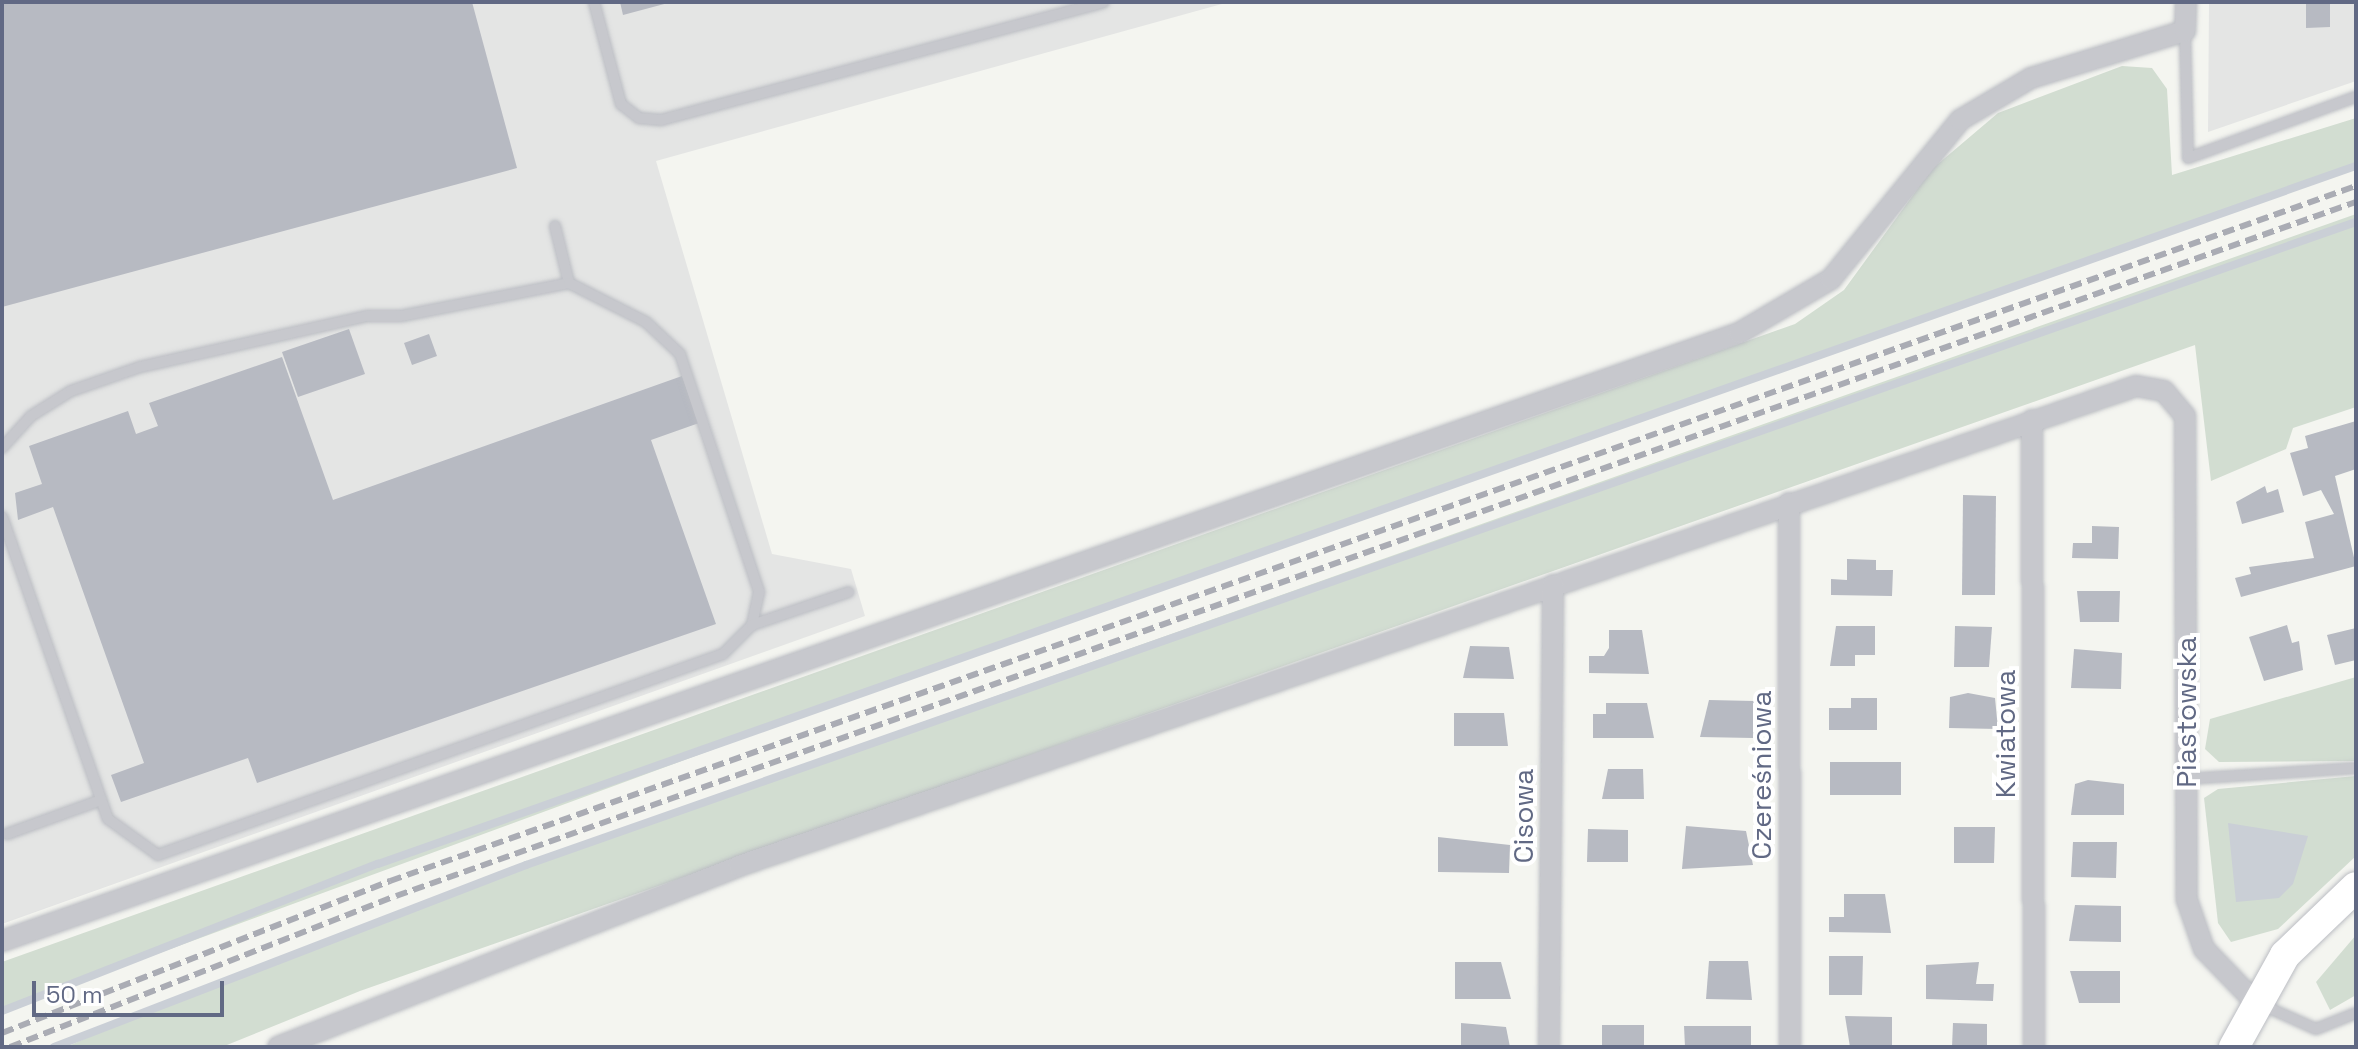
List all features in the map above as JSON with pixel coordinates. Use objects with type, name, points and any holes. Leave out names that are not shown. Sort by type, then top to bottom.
[{"type":"street","points":[[2,941],[1739,333],[1831,279],[1930,151],[1994,96],[2185,31],[2186,2]]},
{"type":"street","name":"Piastowska","points":[[2032,420],[2136,386],[2177,401],[2187,443],[2187,779],[2193,924],[2221,972],[2254,1001]]},
{"type":"street","points":[[278,1047],[739,866],[2032,420]]},
{"type":"street","name":"Kwiatowa","points":[[2032,420],[2034,1047]]},
{"type":"street","name":"Czereśniowa","points":[[1789,503],[1790,1047]]},
{"type":"street","name":"Cisowa","points":[[1549,1047],[1553,585]]},
{"type":"street","points":[[2234,1047],[2254,1001],[2285,955],[2356,887]]},
{"type":"lane","points":[[594,2],[621,104],[639,118],[661,120],[1104,2]]},
{"type":"lane","points":[[2185,31],[2188,158],[2356,97]]},
{"type":"lane","points":[[555,226],[569,283]]},
{"type":"lane","points":[[2,448],[71,391],[140,367],[367,316],[401,316],[569,283],[646,322],[680,354],[759,592],[752,625]]},
{"type":"lane","points":[[2,517],[5,535],[108,819],[158,855],[723,654],[752,625],[849,592]]},
{"type":"lane","points":[[2187,779],[2356,768]]},
{"type":"lane","points":[[7,834],[101,800]]},
{"type":"lane","points":[[2254,1001],[2316,1029],[2356,1013]]},
{"type":"shaded area","points":[[2,2],[1229,2],[656,161],[772,554],[851,569],[865,616],[2,924]]},
{"type":"shaded area","points":[[2209,2],[2356,2],[2356,81],[2208,132]]},
{"type":"shaded area","points":[[2122,66],[2152,68],[2167,89],[2172,175],[2356,118],[2356,163],[1057,623],[2,1011],[2,962],[1795,324],[1844,290],[1932,169],[1998,113]]},
{"type":"shaded area","points":[[2356,214],[2356,407],[2293,428],[2286,449],[2211,481],[2195,345],[360,991],[222,1047],[66,1047],[195,991],[878,738]]},
{"type":"shaded area","points":[[2356,677],[2356,761],[2219,762],[2205,749],[2210,719]]},
{"type":"shaded area","points":[[2356,776],[2356,856],[2278,929],[2231,942],[2218,923],[2204,798],[2218,789]]},
{"type":"shaded area","points":[[2228,823],[2308,836],[2293,884],[2279,898],[2236,902]]},
{"type":"shaded area","points":[[2356,935],[2356,995],[2330,1010],[2316,982]]},
{"type":"building","points":[[2,2],[472,2],[517,168],[2,307]]},
{"type":"building","points":[[620,2],[668,2],[668,3],[623,15]]},
{"type":"building","points":[[2306,2],[2330,2],[2330,27],[2306,28]]},
{"type":"building","points":[[349,329],[365,374],[298,397],[282,352]]},
{"type":"building","points":[[429,334],[437,356],[412,365],[404,343]]},
{"type":"building","points":[[282,357],[333,500],[682,376],[699,423],[651,440],[716,624],[257,783],[248,758],[121,802],[111,775],[144,763],[53,507],[18,520],[15,493],[42,484],[29,446],[128,411],[136,434],[158,426],[149,403]]},
{"type":"building","points":[[2356,421],[2356,469],[2335,476],[2356,566],[2241,597],[2235,578],[2251,574],[2249,567],[2314,558],[2305,522],[2334,514],[2321,490],[2303,496],[2290,453],[2308,448],[2305,436]]},
{"type":"building","points":[[2265,486],[2267,493],[2278,489],[2284,512],[2242,524],[2236,502]]},
{"type":"building","points":[[1963,495],[1996,496],[1995,595],[1962,595]]},
{"type":"building","points":[[2092,526],[2119,527],[2118,559],[2072,558],[2073,543],[2092,543]]},
{"type":"building","points":[[1847,559],[1876,560],[1876,570],[1893,570],[1892,596],[1831,595],[1831,579],[1847,580]]},
{"type":"building","points":[[2077,591],[2120,591],[2119,622],[2080,622]]},
{"type":"building","points":[[2287,625],[2292,643],[2299,641],[2303,670],[2264,681],[2249,637]]},
{"type":"building","points":[[1836,626],[1875,626],[1875,655],[1855,655],[1855,666],[1830,666]]},
{"type":"building","points":[[1955,626],[1992,627],[1989,667],[1954,667]]},
{"type":"building","points":[[2356,628],[2356,660],[2335,665],[2327,635]]},
{"type":"building","points":[[1609,630],[1642,630],[1649,674],[1589,673],[1589,656],[1604,656],[1609,648]]},
{"type":"building","points":[[1470,646],[1509,647],[1514,679],[1463,678]]},
{"type":"building","points":[[2074,649],[2122,653],[2121,689],[2071,688]]},
{"type":"building","points":[[1968,693],[1995,698],[1998,729],[1949,728],[1950,697]]},
{"type":"building","points":[[1851,698],[1877,698],[1877,730],[1829,730],[1829,708],[1851,708]]},
{"type":"building","points":[[1709,700],[1754,701],[1753,738],[1700,737]]},
{"type":"building","points":[[1606,703],[1647,703],[1654,738],[1593,738],[1593,714],[1606,714]]},
{"type":"building","points":[[1454,713],[1504,713],[1508,746],[1454,746]]},
{"type":"building","points":[[1830,762],[1901,762],[1901,795],[1830,795]]},
{"type":"building","points":[[1608,769],[1643,769],[1644,799],[1602,799]]},
{"type":"building","points":[[2088,780],[2124,784],[2124,815],[2071,815],[2075,784]]},
{"type":"building","points":[[1686,826],[1746,831],[1753,865],[1682,869]]},
{"type":"building","points":[[1954,827],[1995,827],[1994,863],[1954,863]]},
{"type":"building","points":[[1588,829],[1628,830],[1628,862],[1587,862]]},
{"type":"building","points":[[1438,837],[1510,845],[1509,873],[1438,872]]},
{"type":"building","points":[[2073,842],[2117,842],[2116,878],[2071,877]]},
{"type":"building","points":[[1844,894],[1885,894],[1891,933],[1829,932],[1829,917],[1844,917]]},
{"type":"building","points":[[2075,905],[2121,906],[2121,942],[2069,941]]},
{"type":"building","points":[[1829,956],[1863,956],[1862,995],[1829,995]]},
{"type":"building","points":[[1709,961],[1748,961],[1752,1000],[1706,999]]},
{"type":"building","points":[[1455,962],[1501,962],[1511,999],[1455,999]]},
{"type":"building","points":[[1979,962],[1976,984],[1994,984],[1993,1001],[1926,999],[1926,965]]},
{"type":"building","points":[[2070,971],[2120,971],[2120,1003],[2079,1003]]},
{"type":"building","points":[[1845,1016],[1892,1017],[1892,1047],[1850,1047]]},
{"type":"building","points":[[1461,1023],[1506,1027],[1510,1047],[1461,1047]]},
{"type":"building","points":[[1953,1023],[1987,1024],[1987,1047],[1952,1047]]},
{"type":"building","points":[[1602,1025],[1644,1025],[1644,1047],[1602,1047]]},
{"type":"building","points":[[1684,1026],[1751,1026],[1751,1047],[1685,1047]]},
{"type":"waterway","points":[[2,1011],[378,864],[2356,166]]},
{"type":"waterway","points":[[54,1047],[526,865],[2356,222]]},
{"type":"railway","points":[[2,1033],[390,881],[2356,186]]},
{"type":"railway","points":[[10,1047],[396,896],[2356,202]]}]
